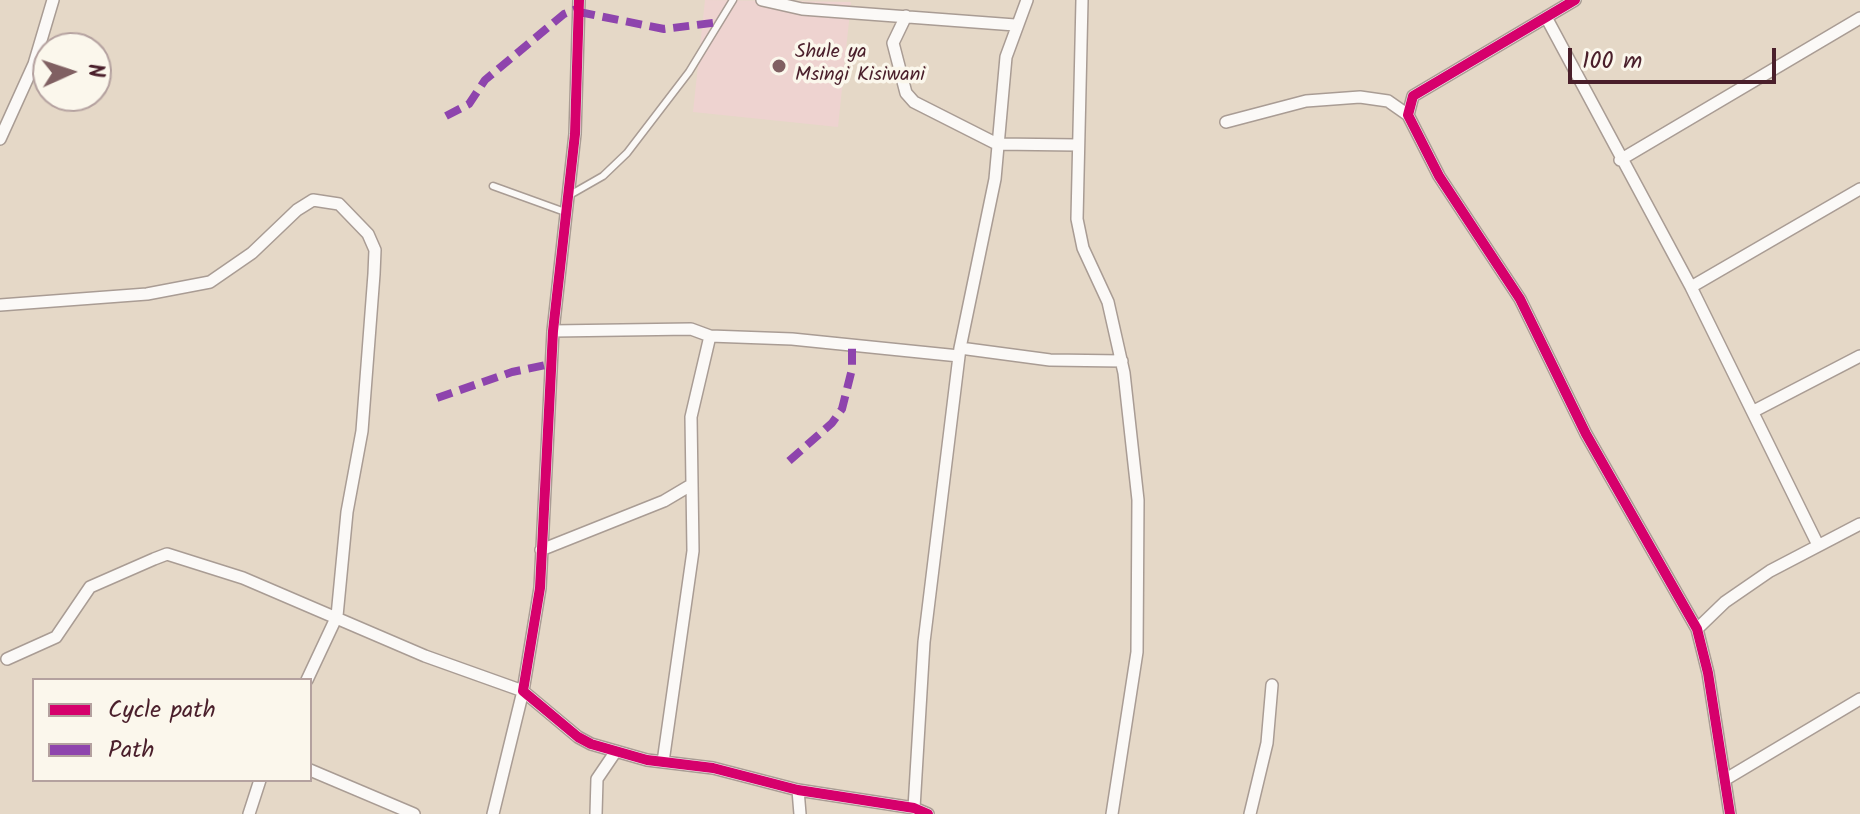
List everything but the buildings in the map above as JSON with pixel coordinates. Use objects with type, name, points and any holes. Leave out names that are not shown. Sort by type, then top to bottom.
[{"type":"street","points":[[0,139],[34,64],[53,0]]},
{"type":"street","points":[[493,814],[523,691],[540,588],[553,331],[575,134],[579,0]]},
{"type":"street","points":[[762,0],[802,9],[1015,25]]},
{"type":"street","points":[[914,808],[924,642],[960,352],[995,179],[1006,57],[1015,25],[1027,0]]},
{"type":"street","points":[[1082,0],[1077,219],[1083,248],[1108,302],[1122,361],[1138,500],[1137,652],[1112,814]]},
{"type":"street","points":[[1408,115],[1413,96],[1575,0]]},
{"type":"street","points":[[906,16],[893,43],[906,93],[927,111],[997,144],[1077,145]]},
{"type":"street","points":[[1546,17],[1620,160],[1691,287],[1818,545]]},
{"type":"street","points":[[1620,160],[1860,18]]},
{"type":"street","points":[[1226,122],[1306,101],[1360,97],[1388,101],[1408,115],[1439,176],[1520,299],[1586,434],[1697,629],[1730,814]]},
{"type":"street","points":[[1691,287],[1860,189]]},
{"type":"street","points":[[0,305],[147,294],[210,282],[252,253],[297,210],[313,200],[339,204],[368,234],[375,250],[367,386],[347,512],[337,616],[308,678]]},
{"type":"street","points":[[553,331],[691,329],[710,336],[792,339],[1050,360],[1122,361]]},
{"type":"street","points":[[663,762],[693,551],[691,417],[710,336]]},
{"type":"street","points":[[1754,411],[1860,356]]},
{"type":"street","points":[[541,550],[664,501],[691,485]]},
{"type":"street","points":[[1697,629],[1725,602],[1818,545],[1860,524]]},
{"type":"street","points":[[7,659],[56,637],[90,587],[167,554],[243,578],[425,656],[523,691],[578,737],[616,751],[751,776],[798,790],[914,808],[928,814]]},
{"type":"street","points":[[1250,814],[1267,743],[1272,685]]},
{"type":"street","points":[[1726,779],[1860,699]]},
{"type":"street","points":[[596,814],[597,779],[616,751]]},
{"type":"street","points":[[312,771],[414,814]]},
{"type":"street","points":[[249,814],[259,782]]},
{"type":"street","points":[[798,790],[800,814]]},
{"type":"lane","points":[[566,197],[603,176],[627,153],[689,72],[733,0]]},
{"type":"lane","points":[[493,186],[565,212]]},
{"type":"shaded area","points":[[705,0],[851,2],[838,127],[693,112]]},
{"type":"marked path","points":[[446,116],[469,104],[485,80],[564,14],[579,8]]},
{"type":"marked path","points":[[579,12],[664,29],[720,22]]},
{"type":"marked path","points":[[789,461],[832,423],[842,409],[852,369],[852,346]]},
{"type":"marked path","points":[[437,398],[512,372],[551,364]]},
{"type":"cycle path","points":[[579,0],[575,134],[553,331],[540,588],[523,691],[578,737],[591,744],[647,760],[713,768],[798,790],[914,808],[928,814]]},
{"type":"cycle path","points":[[1575,0],[1413,96],[1408,115],[1439,176],[1520,299],[1586,434],[1697,629],[1708,673],[1730,814]]},
{"type":"place","name":"Shule ya Msingi Kisiwani","points":[[779,66]]}]
